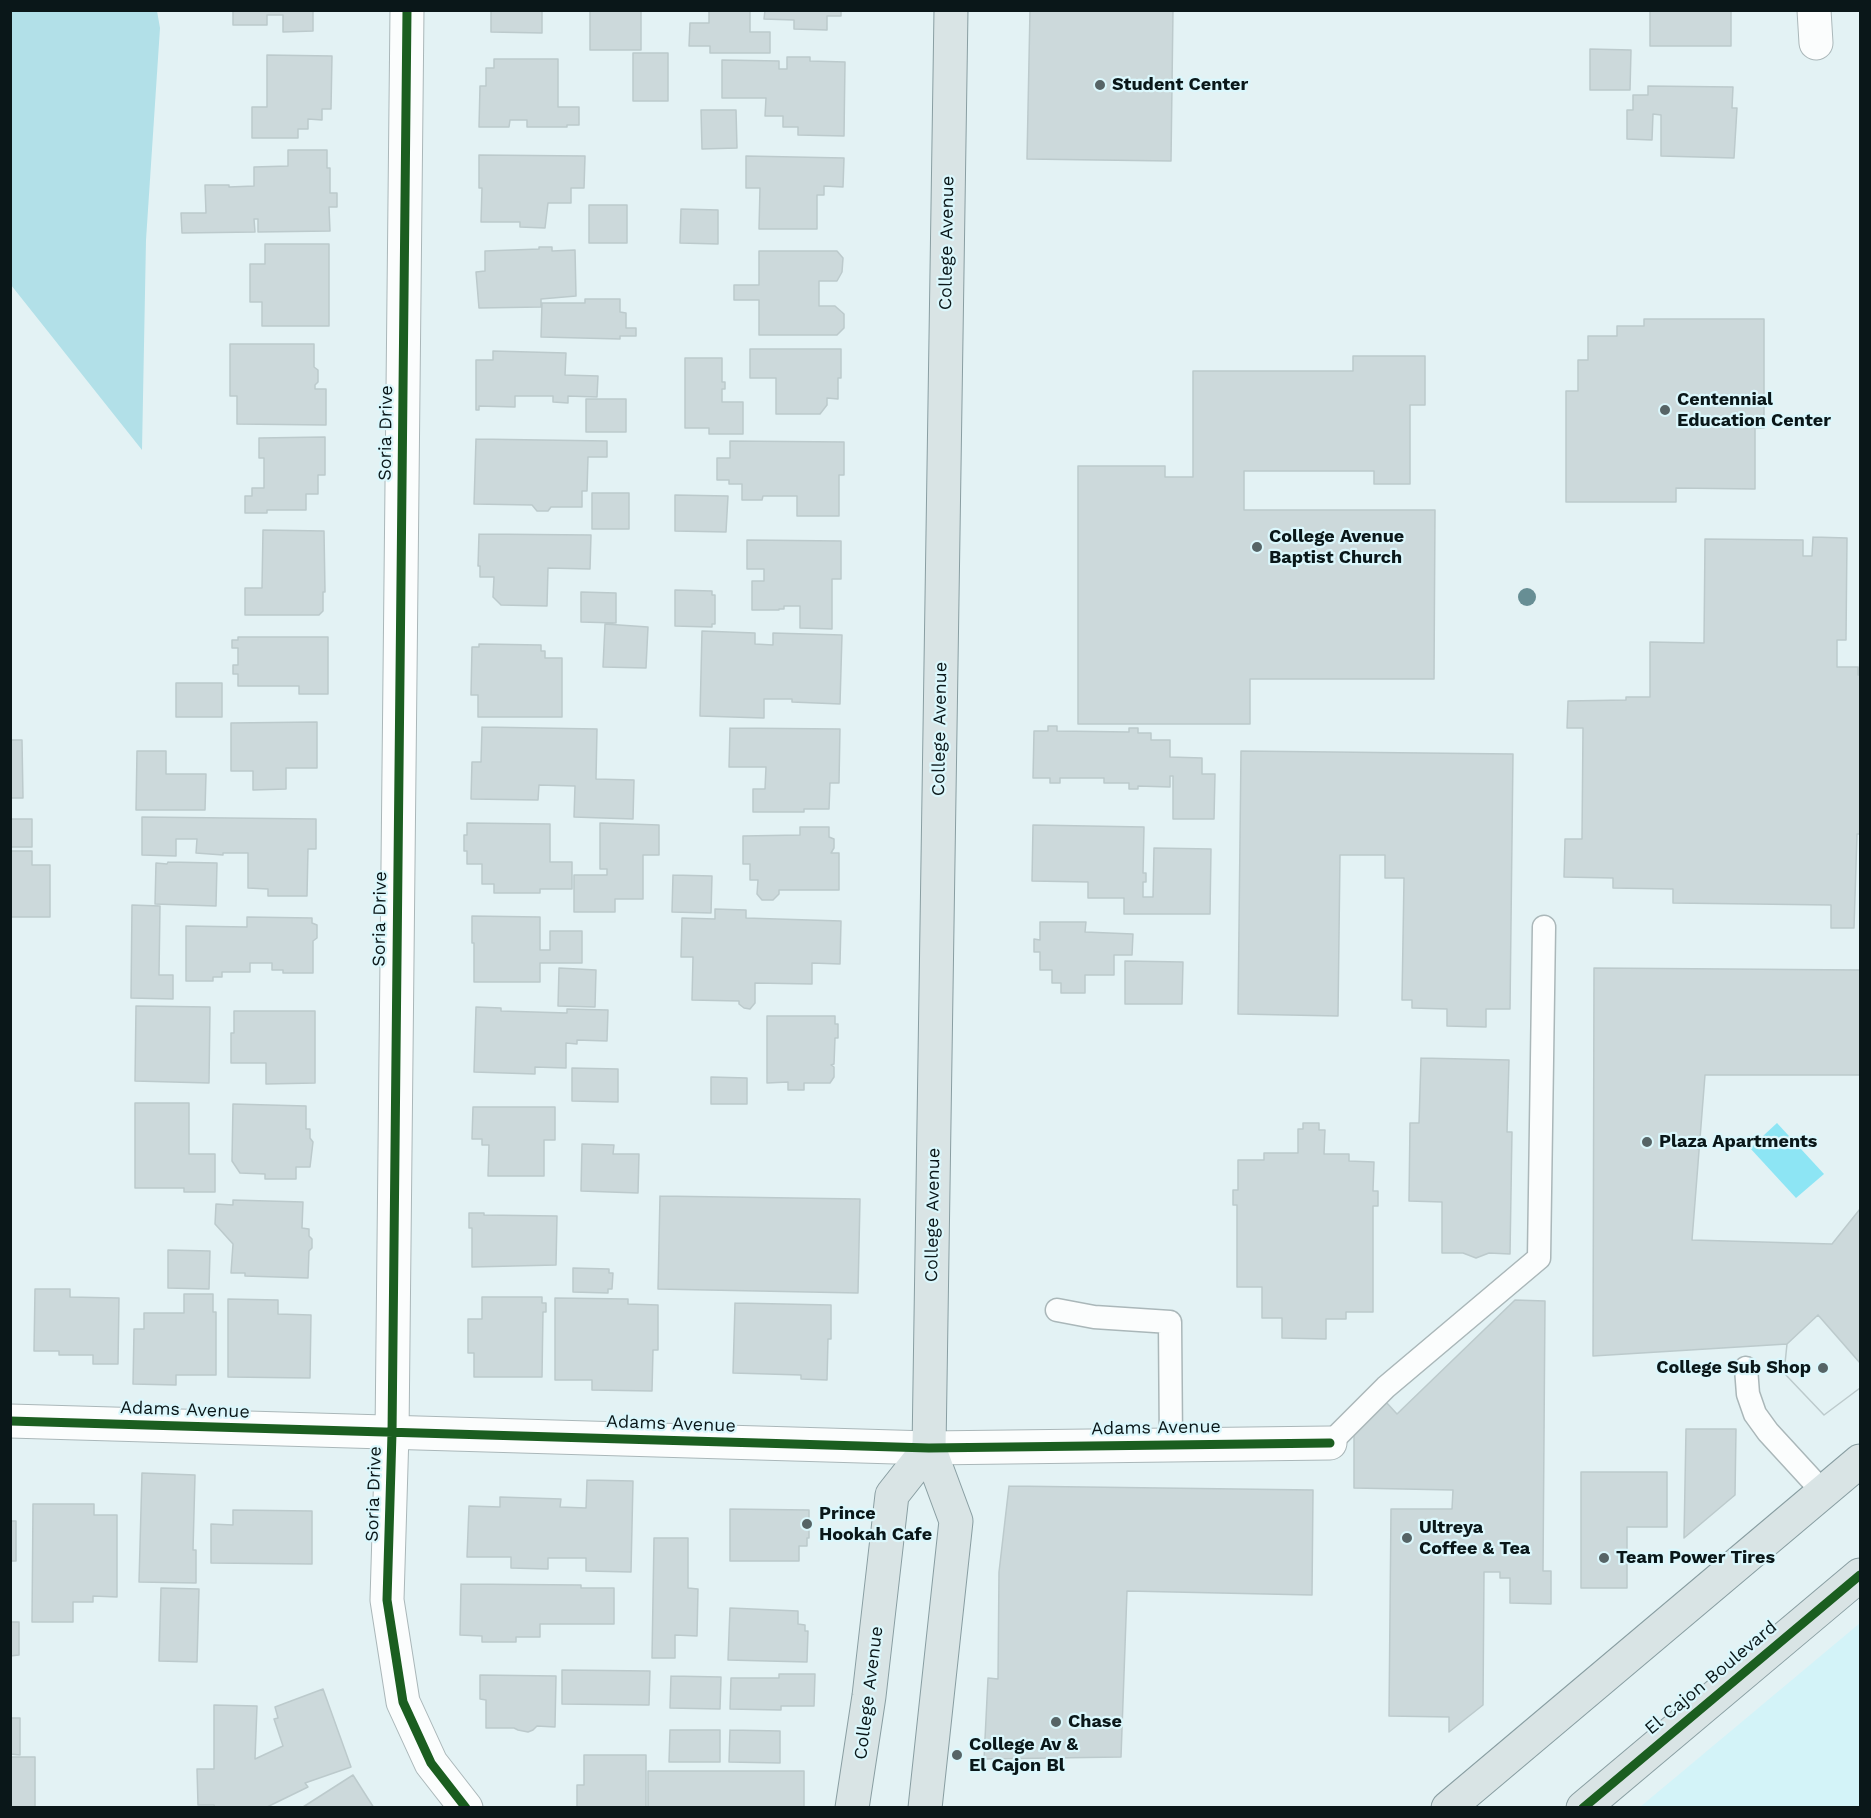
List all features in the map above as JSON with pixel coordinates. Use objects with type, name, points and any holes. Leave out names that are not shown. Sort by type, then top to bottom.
[{"type":"main road","name":"College Avenue","points":[[925,1808],[956,1521],[929,1448],[951,10]]},
{"type":"main road","name":"College Avenue","points":[[852,1808],[871,1685],[892,1495],[929,1448]]},
{"type":"main road","points":[[1448,1808],[1860,1461]]},
{"type":"main road","name":"El Cajon Boulevard","points":[[1583,1808],[1860,1575]]},
{"type":"street","name":"Soria Drive","points":[[407,10],[392,1433],[387,1600],[403,1702],[430,1763],[466,1808]]},
{"type":"street","points":[[1814,10],[1816,44]]},
{"type":"street","name":"Adams Avenue","points":[[10,1421],[929,1448],[1330,1443]]},
{"type":"lane","points":[[1330,1443],[1386,1387],[1539,1257],[1544,927]]},
{"type":"lane","points":[[1057,1310],[1094,1317],[1170,1322],[1171,1445]]},
{"type":"lane","points":[[1746,1368],[1748,1394],[1755,1413],[1768,1432],[1824,1492]]},
{"type":"shaded area","points":[[11,10],[157,11],[160,28],[146,240],[142,450],[11,285]]},
{"type":"shaded area","points":[[1860,1623],[1860,1807],[1640,1807]]},
{"type":"water","points":[[1777,1123],[1824,1174],[1796,1198],[1750,1148]]},
{"type":"building","points":[[233,10],[313,10],[313,31],[283,32],[283,15],[267,15],[267,25],[233,25]]},
{"type":"building","points":[[491,10],[542,10],[542,33],[491,32]]},
{"type":"building","points":[[590,10],[641,10],[641,50],[590,50]]},
{"type":"building","points":[[765,10],[841,10],[841,16],[827,16],[827,30],[794,29],[794,20],[764,19]]},
{"type":"building","name":"Student Center","points":[[1030,10],[1173,10],[1171,161],[1027,159]]},
{"type":"building","points":[[1650,10],[1734,10],[1731,11],[1731,46],[1650,46]]},
{"type":"building","points":[[709,11],[750,11],[750,32],[770,32],[770,53],[710,53],[710,46],[689,46],[690,23],[709,23]]},
{"type":"building","points":[[1590,49],[1631,50],[1630,90],[1590,90]]},
{"type":"building","points":[[633,53],[668,53],[668,101],[633,101]]},
{"type":"building","points":[[267,55],[332,56],[331,109],[322,109],[322,120],[308,119],[308,129],[298,129],[298,138],[252,138],[252,107],[267,107]]},
{"type":"building","points":[[787,57],[810,57],[810,61],[845,62],[844,136],[798,135],[798,127],[783,127],[783,116],[765,116],[766,98],[722,98],[722,60],[779,61],[779,69],[787,69]]},
{"type":"building","points":[[494,59],[558,59],[558,107],[579,107],[579,125],[527,127],[527,120],[510,120],[509,127],[479,127],[480,86],[486,86],[486,68],[494,68]]},
{"type":"building","points":[[1648,86],[1733,87],[1732,108],[1737,108],[1734,158],[1661,156],[1661,115],[1653,114],[1652,140],[1627,139],[1627,110],[1633,110],[1633,95],[1648,95]]},
{"type":"building","points":[[701,110],[736,110],[737,148],[702,149]]},
{"type":"building","points":[[288,150],[327,150],[330,193],[337,193],[337,207],[329,207],[330,231],[258,232],[258,219],[254,219],[255,232],[182,233],[181,213],[206,213],[205,185],[254,186],[254,167],[288,166]]},
{"type":"building","points":[[479,155],[585,156],[584,188],[571,188],[571,203],[548,203],[545,228],[520,227],[520,222],[481,222],[482,188],[479,188]]},
{"type":"building","points":[[746,156],[844,158],[843,187],[824,186],[824,195],[817,195],[817,229],[759,229],[760,188],[746,188]]},
{"type":"building","points":[[589,205],[627,205],[627,243],[589,243]]},
{"type":"building","points":[[681,209],[718,210],[718,244],[680,243]]},
{"type":"building","points":[[265,244],[329,244],[329,326],[262,326],[262,302],[250,302],[250,264],[265,264]]},
{"type":"building","points":[[539,247],[552,247],[552,251],[575,250],[576,296],[541,299],[541,307],[479,308],[476,272],[485,271],[485,251],[539,249]]},
{"type":"building","points":[[759,251],[837,251],[843,258],[842,272],[837,281],[819,281],[819,306],[835,306],[844,314],[844,328],[837,335],[759,335],[759,300],[734,300],[734,285],[759,285]]},
{"type":"building","points":[[585,299],[620,299],[620,312],[626,313],[626,328],[636,328],[636,336],[620,336],[620,339],[541,337],[542,303],[585,303]]},
{"type":"building","name":"Centennial Education Center","points":[[1644,319],[1764,319],[1764,428],[1755,428],[1755,489],[1676,488],[1676,502],[1566,502],[1566,391],[1578,391],[1578,360],[1588,360],[1588,336],[1617,336],[1617,326],[1644,326]]},
{"type":"building","points":[[230,344],[314,344],[314,367],[318,370],[318,382],[315,389],[326,389],[326,425],[237,424],[237,396],[230,396]]},
{"type":"building","points":[[750,349],[841,349],[838,399],[827,398],[827,405],[820,414],[776,414],[776,378],[750,378]]},
{"type":"building","points":[[493,351],[566,353],[565,375],[598,376],[597,397],[568,396],[568,403],[553,402],[553,396],[515,396],[515,407],[479,406],[479,410],[476,410],[476,360],[493,360]]},
{"type":"building","name":"College Avenue Baptist Church","points":[[1353,356],[1425,356],[1425,405],[1410,405],[1410,484],[1374,484],[1374,471],[1244,471],[1244,510],[1435,510],[1434,679],[1250,679],[1250,724],[1078,724],[1078,466],[1165,466],[1165,477],[1193,477],[1193,371],[1353,371]]},
{"type":"building","points":[[685,358],[722,358],[722,382],[725,382],[725,389],[722,389],[722,402],[743,402],[743,434],[709,434],[709,428],[685,428]]},
{"type":"building","points":[[586,399],[626,399],[626,432],[586,432]]},
{"type":"building","points":[[325,437],[325,475],[318,475],[318,494],[306,494],[306,510],[267,510],[267,513],[245,513],[245,496],[252,496],[252,488],[264,488],[264,458],[259,458],[259,438]]},
{"type":"building","points":[[476,439],[607,441],[607,457],[588,457],[587,491],[582,491],[582,507],[551,507],[548,511],[537,511],[532,505],[474,504]]},
{"type":"building","points":[[730,441],[844,442],[844,475],[839,475],[839,516],[797,516],[797,496],[763,496],[762,500],[742,500],[742,484],[729,484],[729,480],[717,480],[717,458],[730,458]]},
{"type":"building","points":[[592,493],[629,493],[629,529],[592,529]]},
{"type":"building","points":[[675,495],[728,496],[726,532],[675,531]]},
{"type":"building","points":[[263,530],[324,531],[325,592],[323,592],[323,611],[319,615],[245,615],[245,588],[262,588]]},
{"type":"building","points":[[479,534],[591,535],[590,569],[548,568],[547,606],[501,605],[493,597],[494,577],[480,577]]},
{"type":"building","points":[[1813,537],[1847,538],[1846,640],[1837,640],[1837,667],[1858,667],[1859,675],[1860,658],[1860,834],[1857,834],[1854,928],[1831,928],[1831,905],[1673,903],[1673,889],[1613,888],[1613,878],[1564,877],[1565,839],[1582,839],[1583,728],[1567,728],[1568,701],[1626,700],[1626,697],[1650,697],[1650,642],[1704,643],[1705,539],[1803,540],[1803,556],[1812,556]]},
{"type":"building","points":[[747,540],[841,541],[841,579],[832,579],[832,629],[800,628],[800,606],[784,606],[784,609],[779,610],[752,610],[752,581],[764,581],[764,569],[747,569]]},
{"type":"building","points":[[675,590],[712,591],[712,595],[715,595],[715,624],[712,624],[712,627],[675,626]]},
{"type":"building","points":[[581,592],[616,593],[616,623],[581,622]]},
{"type":"building","points":[[605,624],[648,627],[646,668],[603,667]]},
{"type":"building","points":[[702,631],[755,633],[755,644],[773,645],[773,633],[842,635],[840,704],[792,702],[792,699],[764,699],[764,718],[700,716]]},
{"type":"building","points":[[238,637],[328,637],[328,694],[299,694],[299,686],[238,686],[238,674],[233,674],[233,665],[238,665],[238,648],[232,648],[232,640],[238,640]]},
{"type":"building","points":[[479,644],[541,645],[541,651],[545,651],[545,658],[562,658],[562,717],[478,717],[478,695],[471,695],[472,647],[479,647]]},
{"type":"building","points":[[176,683],[222,683],[222,717],[176,717]]},
{"type":"building","points":[[317,722],[317,768],[286,768],[286,789],[253,790],[253,771],[231,771],[231,723]]},
{"type":"building","points":[[1048,726],[1057,726],[1057,731],[1129,732],[1129,728],[1138,728],[1138,733],[1151,733],[1151,740],[1170,740],[1170,757],[1202,758],[1202,774],[1215,774],[1214,819],[1173,819],[1173,776],[1170,776],[1170,787],[1138,786],[1138,789],[1129,789],[1129,783],[1104,783],[1104,778],[1060,778],[1060,783],[1050,783],[1050,778],[1033,778],[1034,731],[1048,731]]},
{"type":"building","points":[[482,727],[597,729],[596,779],[634,780],[633,819],[574,817],[575,786],[539,785],[538,800],[471,799],[472,762],[481,762]]},
{"type":"building","points":[[730,728],[840,729],[839,783],[830,783],[829,809],[804,809],[804,812],[753,812],[753,789],[765,789],[766,767],[729,767]]},
{"type":"building","points":[[10,740],[22,740],[23,798],[10,798]]},
{"type":"building","points":[[137,751],[166,751],[166,774],[206,774],[205,810],[136,810]]},
{"type":"building","points":[[1241,751],[1513,754],[1510,1009],[1486,1009],[1486,1027],[1447,1026],[1447,1009],[1412,1008],[1412,1000],[1402,1000],[1404,878],[1385,878],[1385,855],[1340,855],[1338,1016],[1238,1014]]},
{"type":"building","points":[[142,817],[316,819],[316,849],[308,849],[307,896],[268,896],[268,889],[248,888],[248,853],[223,853],[223,855],[196,853],[197,839],[176,839],[176,856],[142,855]]},
{"type":"building","points":[[10,819],[32,819],[32,847],[10,847]]},
{"type":"building","points":[[467,823],[550,824],[550,862],[572,862],[572,889],[540,889],[540,893],[494,893],[494,884],[482,884],[482,864],[467,864],[464,835],[467,835]]},
{"type":"building","points":[[600,823],[659,825],[659,855],[643,855],[643,899],[615,899],[615,912],[574,912],[574,875],[607,875],[607,869],[600,869]]},
{"type":"building","points":[[1033,825],[1144,827],[1143,873],[1146,873],[1146,882],[1143,882],[1143,897],[1153,897],[1154,848],[1211,849],[1210,914],[1124,914],[1124,898],[1088,898],[1088,882],[1032,881]]},
{"type":"building","points":[[800,827],[829,827],[829,837],[834,839],[834,848],[831,853],[839,853],[839,890],[779,890],[779,894],[773,900],[762,900],[757,894],[758,880],[750,880],[750,864],[743,864],[743,836],[800,835]]},
{"type":"building","points":[[10,851],[32,851],[32,865],[50,865],[50,917],[10,917]]},
{"type":"building","points":[[168,862],[217,863],[216,906],[155,904],[156,863],[167,864]]},
{"type":"building","points":[[673,875],[712,876],[711,913],[672,912]]},
{"type":"building","points":[[132,905],[160,906],[159,975],[173,975],[173,999],[131,998]]},
{"type":"building","points":[[715,909],[746,910],[746,918],[841,921],[840,964],[812,963],[812,984],[755,983],[755,1003],[750,1009],[744,1008],[739,1001],[692,1000],[693,957],[681,957],[682,918],[715,919]]},
{"type":"building","points":[[472,916],[540,917],[540,950],[550,950],[550,931],[582,931],[582,963],[540,963],[540,982],[474,982]]},
{"type":"building","points":[[247,917],[312,918],[312,923],[317,925],[317,938],[313,941],[313,973],[283,973],[283,970],[272,970],[272,963],[250,963],[250,972],[222,972],[222,977],[213,977],[213,981],[186,981],[186,926],[247,927]]},
{"type":"building","points":[[1040,922],[1086,922],[1085,932],[1133,934],[1132,955],[1114,955],[1114,975],[1085,975],[1085,993],[1061,993],[1061,983],[1052,983],[1052,970],[1040,970],[1040,952],[1034,952],[1034,939],[1040,940]]},
{"type":"building","points":[[1125,961],[1183,962],[1182,1004],[1125,1004]]},
{"type":"building","points":[[559,968],[596,970],[595,1007],[558,1006]]},
{"type":"building","name":"Plaza Apartments","points":[[1594,968],[1860,970],[1860,1075],[1705,1075],[1692,1240],[1832,1244],[1860,1209],[1860,1388],[1824,1415],[1784,1373],[1787,1344],[1593,1356]]},
{"type":"building","points":[[136,1006],[210,1007],[209,1083],[135,1081]]},
{"type":"building","points":[[476,1007],[501,1008],[501,1011],[567,1013],[567,1009],[608,1010],[607,1041],[577,1040],[577,1044],[566,1043],[566,1068],[535,1067],[535,1074],[474,1072]]},
{"type":"building","points":[[234,1011],[315,1011],[315,1083],[266,1084],[266,1063],[231,1063]]},
{"type":"building","points":[[767,1016],[835,1016],[835,1024],[838,1024],[838,1038],[835,1038],[834,1064],[831,1065],[834,1067],[834,1077],[830,1083],[804,1083],[804,1090],[788,1090],[788,1082],[767,1083]]},
{"type":"building","points":[[1421,1058],[1509,1060],[1507,1132],[1512,1132],[1510,1254],[1489,1253],[1476,1258],[1463,1253],[1442,1253],[1442,1202],[1409,1201],[1410,1123],[1419,1123]]},
{"type":"building","points":[[572,1068],[618,1069],[618,1102],[572,1101]]},
{"type":"building","points":[[711,1077],[747,1078],[747,1104],[711,1104]]},
{"type":"building","points":[[135,1103],[189,1103],[189,1154],[215,1154],[215,1192],[184,1192],[184,1188],[135,1188]]},
{"type":"building","points":[[233,1104],[306,1106],[306,1129],[310,1129],[310,1138],[313,1142],[310,1167],[296,1167],[296,1179],[265,1179],[265,1174],[240,1173],[232,1161]]},
{"type":"building","points":[[473,1107],[555,1107],[555,1140],[544,1140],[544,1176],[488,1176],[489,1145],[482,1145],[482,1139],[472,1139]]},
{"type":"building","points":[[1303,1123],[1319,1123],[1319,1130],[1325,1130],[1324,1154],[1349,1154],[1349,1161],[1374,1162],[1373,1191],[1378,1191],[1378,1206],[1373,1206],[1373,1312],[1346,1312],[1346,1319],[1326,1319],[1326,1339],[1282,1338],[1282,1318],[1262,1318],[1262,1287],[1237,1287],[1237,1205],[1233,1205],[1233,1190],[1238,1190],[1238,1160],[1264,1160],[1264,1153],[1298,1153],[1298,1129],[1303,1129]]},
{"type":"building","points":[[582,1144],[614,1145],[613,1154],[639,1154],[638,1193],[581,1191]]},
{"type":"building","points":[[660,1196],[860,1199],[858,1293],[658,1289]]},
{"type":"building","points":[[233,1200],[303,1202],[302,1228],[309,1229],[309,1236],[312,1239],[308,1278],[245,1276],[245,1273],[231,1273],[233,1244],[215,1224],[216,1204],[233,1205]]},
{"type":"building","points":[[469,1213],[557,1216],[556,1265],[472,1267],[472,1228],[469,1228]]},
{"type":"building","points":[[168,1250],[210,1251],[209,1289],[168,1288]]},
{"type":"building","points":[[573,1268],[609,1269],[609,1273],[613,1273],[612,1289],[608,1289],[608,1293],[573,1292]]},
{"type":"building","points":[[35,1289],[70,1289],[70,1297],[119,1298],[118,1364],[93,1364],[93,1355],[59,1355],[59,1351],[34,1351]]},
{"type":"building","points":[[184,1294],[213,1294],[213,1312],[216,1312],[216,1375],[176,1375],[176,1385],[133,1384],[134,1329],[144,1329],[144,1313],[184,1313]]},
{"type":"building","points":[[482,1297],[542,1297],[542,1303],[546,1303],[546,1312],[543,1312],[542,1377],[474,1377],[474,1353],[468,1353],[468,1319],[482,1319]]},
{"type":"building","points":[[555,1298],[628,1299],[628,1304],[658,1305],[658,1350],[653,1350],[652,1391],[592,1390],[592,1380],[555,1380]]},
{"type":"building","points":[[228,1299],[278,1300],[278,1314],[311,1315],[310,1378],[228,1377]]},
{"type":"building","points":[[1515,1300],[1545,1301],[1543,1571],[1551,1571],[1551,1604],[1510,1603],[1510,1578],[1500,1578],[1500,1572],[1484,1572],[1483,1705],[1449,1732],[1449,1717],[1389,1716],[1391,1509],[1452,1509],[1453,1490],[1354,1488],[1354,1433],[1386,1402],[1397,1414]]},
{"type":"building","points":[[735,1303],[831,1305],[831,1339],[828,1339],[827,1380],[801,1379],[801,1375],[733,1373]]},
{"type":"building","name":"College Sub Shop","points":[[1818,1315],[1860,1363],[1860,1388],[1824,1415],[1784,1373],[1787,1344]]},
{"type":"building","points":[[1686,1429],[1736,1429],[1735,1495],[1684,1538]]},
{"type":"building","name":"Team Power Tires","points":[[1581,1472],[1667,1472],[1667,1527],[1627,1527],[1627,1588],[1581,1588]]},
{"type":"building","points":[[142,1473],[195,1475],[193,1550],[196,1550],[196,1583],[139,1582]]},
{"type":"building","points":[[587,1480],[633,1481],[631,1572],[586,1571],[586,1558],[548,1558],[548,1569],[511,1568],[511,1557],[467,1557],[469,1506],[500,1507],[500,1497],[561,1499],[560,1507],[586,1508]]},
{"type":"building","points":[[1009,1486],[1313,1490],[1312,1595],[1127,1591],[1121,1757],[984,1759],[988,1678],[998,1679],[999,1572]]},
{"type":"building","points":[[33,1504],[94,1504],[94,1515],[117,1515],[117,1597],[93,1596],[93,1602],[73,1602],[73,1622],[32,1622]]},
{"type":"building","points":[[730,1509],[809,1510],[809,1538],[807,1538],[807,1546],[799,1546],[799,1561],[730,1561]]},
{"type":"building","points":[[233,1510],[312,1511],[312,1564],[211,1563],[211,1524],[233,1525]]},
{"type":"building","points":[[10,1521],[16,1521],[16,1561],[10,1561]]},
{"type":"building","points":[[654,1538],[688,1538],[688,1588],[698,1589],[697,1636],[675,1635],[675,1658],[652,1658]]},
{"type":"building","points":[[461,1584],[581,1585],[581,1588],[614,1588],[614,1624],[540,1624],[540,1637],[516,1637],[516,1642],[482,1642],[482,1636],[460,1635]]},
{"type":"building","points":[[161,1588],[199,1589],[197,1662],[159,1661]]},
{"type":"building","points":[[730,1608],[798,1611],[798,1624],[805,1625],[805,1631],[808,1631],[807,1662],[728,1660]]},
{"type":"building","points":[[10,1622],[19,1622],[19,1655],[10,1656]]},
{"type":"building","points":[[562,1670],[650,1671],[649,1705],[562,1704]]},
{"type":"building","points":[[779,1674],[815,1674],[814,1706],[781,1706],[781,1710],[730,1709],[731,1678],[779,1678]]},
{"type":"building","points":[[480,1675],[556,1676],[555,1727],[537,1726],[528,1732],[514,1728],[486,1728],[486,1700],[480,1699]]},
{"type":"building","points":[[671,1676],[721,1677],[720,1709],[670,1708]]},
{"type":"building","points":[[323,1689],[351,1767],[305,1783],[308,1787],[265,1808],[215,1808],[214,1805],[198,1805],[197,1769],[214,1769],[214,1705],[257,1706],[255,1759],[283,1746],[274,1719],[278,1718],[275,1707]]},
{"type":"building","points":[[10,1718],[20,1718],[20,1755],[10,1754]]},
{"type":"building","points":[[670,1730],[720,1730],[720,1762],[669,1762]]},
{"type":"building","points":[[730,1730],[780,1731],[780,1763],[729,1762]]},
{"type":"building","points":[[584,1755],[646,1755],[646,1808],[577,1808],[577,1785],[584,1785]]},
{"type":"building","points":[[10,1757],[35,1757],[35,1808],[10,1808]]},
{"type":"building","points":[[648,1771],[804,1771],[804,1808],[648,1808]]},
{"type":"building","points":[[353,1775],[374,1808],[303,1807]]},
{"type":"cycle path","points":[[407,10],[392,1433],[387,1600],[403,1702],[431,1763],[466,1808]]},
{"type":"cycle path","points":[[10,1421],[929,1448],[1330,1443]]},
{"type":"cycle path","points":[[1583,1808],[1860,1575]]},
{"type":"place","name":"Student Center","points":[[1100,85]]},
{"type":"place","name":"Centennial Education Center","points":[[1665,410]]},
{"type":"place","name":"College Avenue Baptist Church","points":[[1257,547]]},
{"type":"place","name":"Plaza Apartments","points":[[1647,1142]]},
{"type":"place","name":"College Sub Shop","points":[[1823,1368]]},
{"type":"place","name":"Prince Hookah Cafe","points":[[807,1524]]},
{"type":"place","name":"Ultreya Coffee & Tea","points":[[1407,1538]]},
{"type":"place","name":"Team Power Tires","points":[[1604,1558]]},
{"type":"place","name":"Chase","points":[[1056,1722]]},
{"type":"place","name":"College Av & El Cajon Bl","points":[[957,1755]]}]
